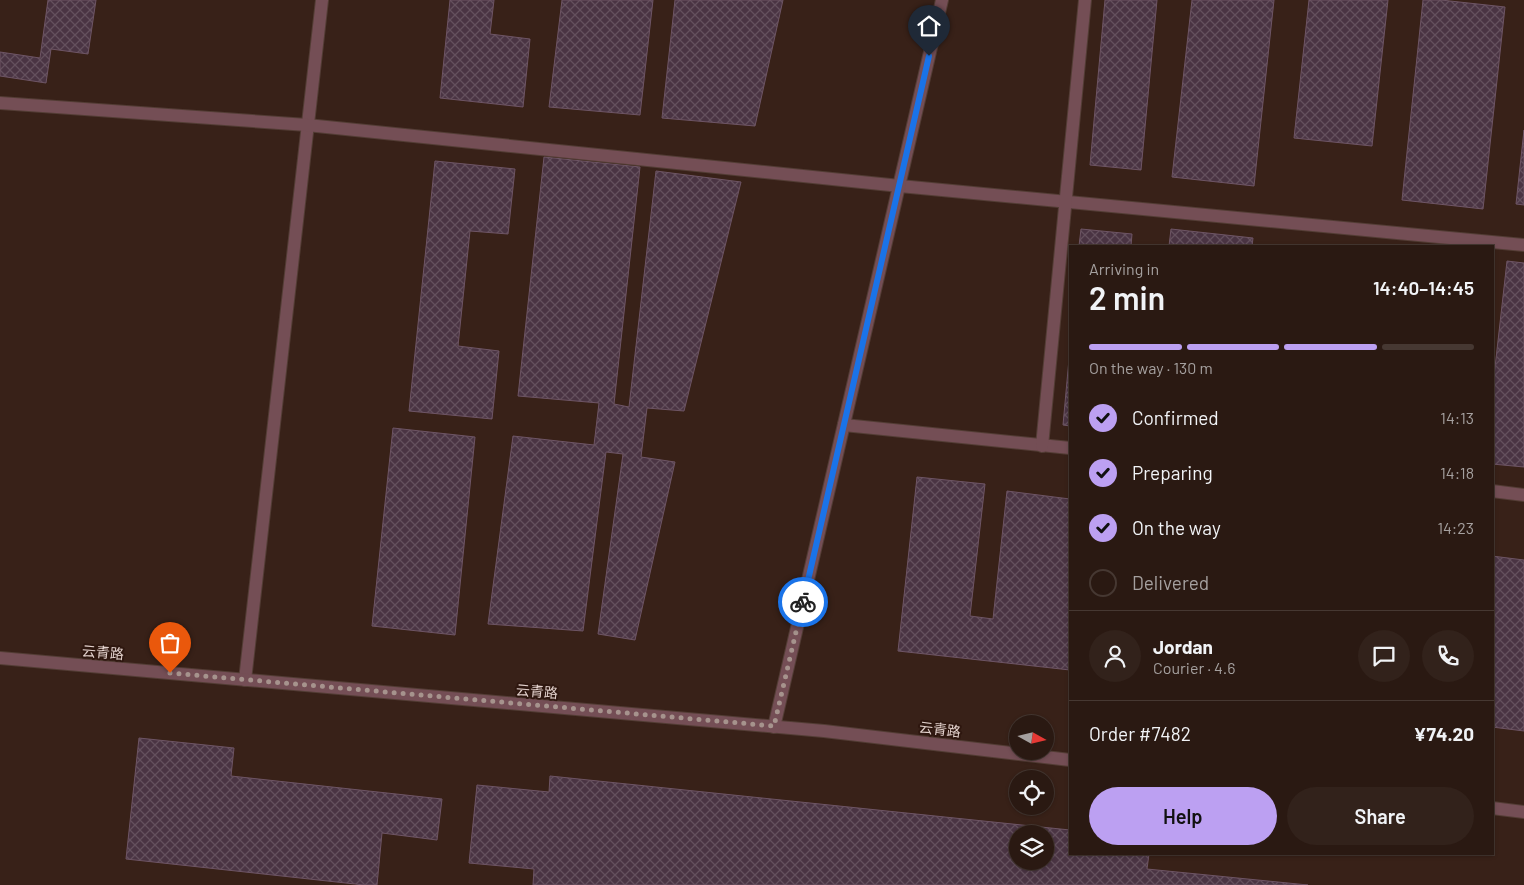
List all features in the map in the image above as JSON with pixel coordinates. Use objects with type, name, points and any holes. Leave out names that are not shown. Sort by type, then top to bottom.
[{"type":"street","points":[[245,680],[322,0]]},
{"type":"street","points":[[774,726],[942,0]]},
{"type":"street","points":[[1042,446],[1085,0]]},
{"type":"street","points":[[0,103],[307,125],[900,186],[1524,245]]},
{"type":"street","points":[[844,425],[1069,448]]},
{"type":"street","points":[[1494,491],[1524,495]]},
{"type":"street","name":"云青路","points":[[0,658],[774,726],[1069,760]]},
{"type":"street","points":[[1494,808],[1524,812]]},
{"type":"building","points":[[48,0],[96,0],[88,54],[51,49],[46,83],[0,76],[0,52],[40,58]]},
{"type":"building","points":[[450,0],[494,0],[490,34],[530,39],[523,107],[440,98]]},
{"type":"building","points":[[562,0],[653,0],[640,115],[549,107]]},
{"type":"building","points":[[675,0],[783,0],[755,126],[662,118]]},
{"type":"building","points":[[1105,0],[1157,0],[1141,170],[1090,165]]},
{"type":"building","points":[[1192,0],[1274,0],[1254,186],[1172,177]]},
{"type":"building","points":[[1309,0],[1388,0],[1372,146],[1294,138]]},
{"type":"building","points":[[1423,0],[1441,0],[1505,7],[1483,209],[1402,200]]},
{"type":"building","points":[[1524,130],[1524,205],[1516,204]]},
{"type":"building","points":[[544,157],[640,167],[614,404],[629,407],[656,171],[741,182],[684,411],[647,408],[641,457],[675,462],[635,640],[598,634],[623,454],[606,452],[583,631],[488,624],[513,436],[594,445],[599,403],[518,396]]},
{"type":"building","points":[[435,161],[515,169],[508,234],[470,231],[458,346],[499,351],[492,419],[409,411]]},
{"type":"building","points":[[1081,229],[1132,234],[1131,245],[1079,245]]},
{"type":"building","points":[[1171,229],[1253,238],[1252,245],[1169,245]]},
{"type":"building","points":[[1507,261],[1524,263],[1524,467],[1494,464],[1494,376]]},
{"type":"building","points":[[1069,359],[1069,426],[1063,425]]},
{"type":"building","points":[[393,428],[475,437],[455,635],[372,626]]},
{"type":"building","points":[[917,477],[985,484],[970,616],[993,619],[1007,491],[1069,499],[1069,670],[898,651]]},
{"type":"building","points":[[1494,556],[1524,560],[1524,731],[1494,727]]},
{"type":"building","points":[[139,738],[234,748],[231,776],[442,799],[437,840],[382,833],[377,885],[126,859]]},
{"type":"building","points":[[550,776],[1022,825],[1009,825],[1009,870],[1054,870],[1054,828],[1069,830],[1069,855],[1149,855],[1147,869],[1308,885],[533,885],[534,869],[469,863],[477,785],[549,792]]},
{"type":"way so far","points":[[170,673],[774,726],[803,602]]},
{"type":"route","points":[[803,602],[929,56]]}]
